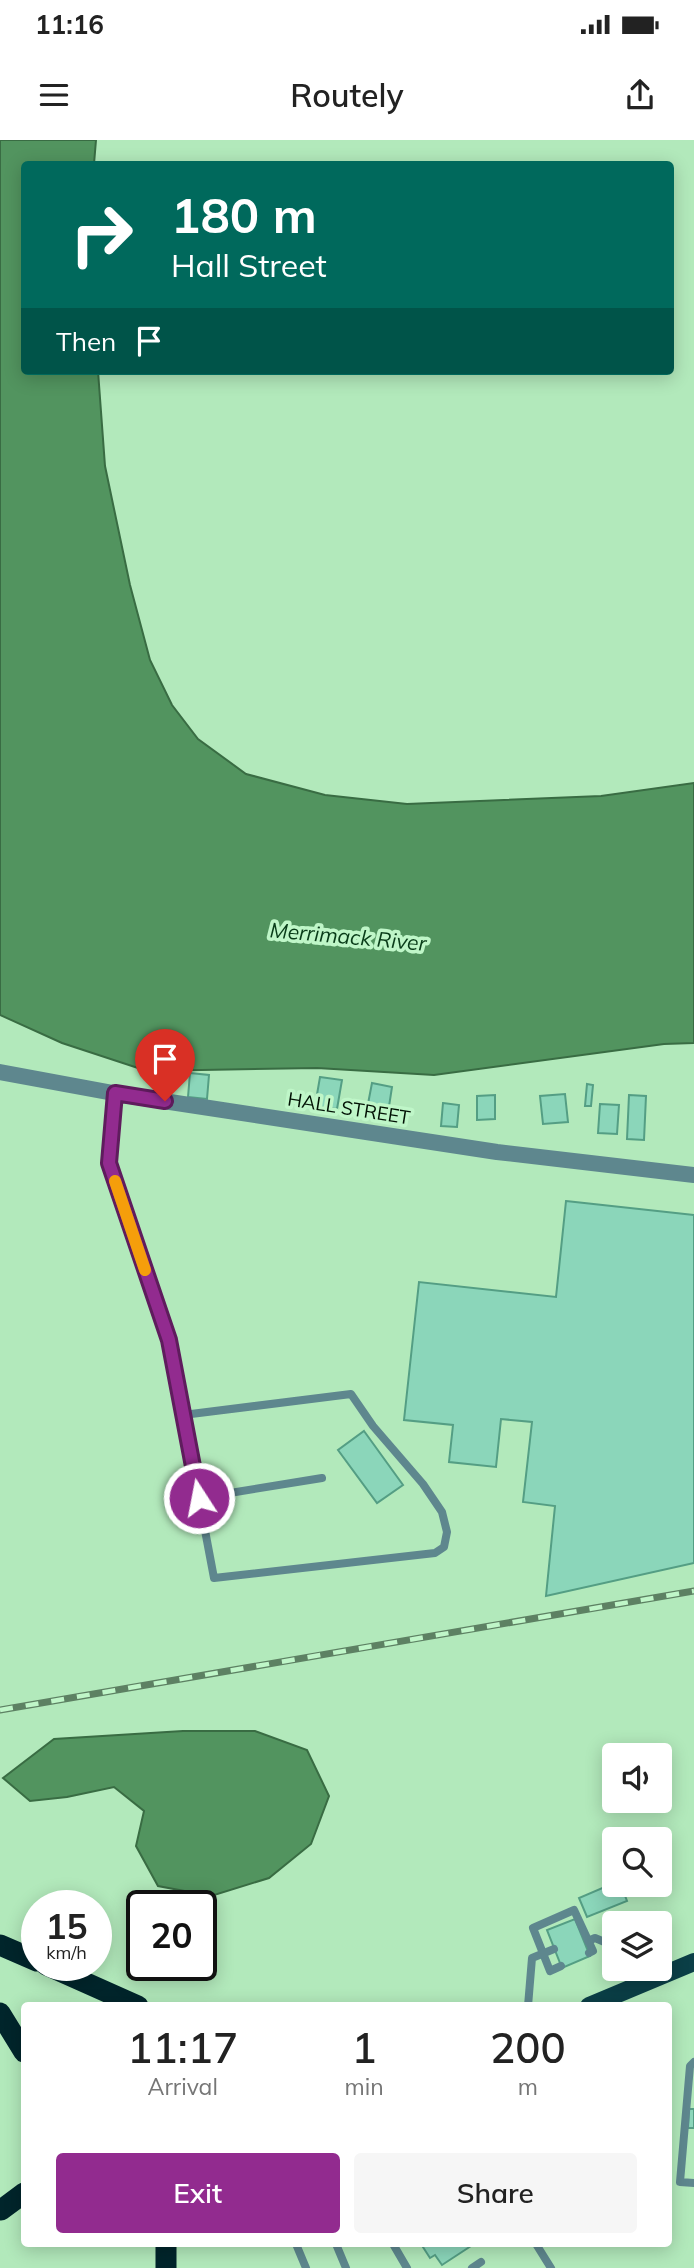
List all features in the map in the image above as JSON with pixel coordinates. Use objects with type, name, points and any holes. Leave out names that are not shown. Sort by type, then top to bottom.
[{"type":"highway","points":[[0,1945],[21,1954]]},
{"type":"highway","points":[[82,1981],[129,2002]]},
{"type":"highway","points":[[0,2013],[21,2047]]},
{"type":"highway","points":[[0,2210],[21,2195]]},
{"type":"highway","points":[[166,2247],[166,2268]]},
{"type":"main road","points":[[672,1968],[694,1962]]},
{"type":"main road","points":[[597,2002],[641,1981]]},
{"type":"main road","points":[[0,2210],[21,2203]]},
{"type":"street","name":"HALL STREET","points":[[0,1072],[115,1093],[497,1152],[694,1175]]},
{"type":"lane","points":[[115,1093],[109,1163],[169,1340],[183,1415],[214,1578],[435,1553],[444,1547],[447,1532],[442,1512],[423,1484],[373,1426],[351,1394],[183,1415]]},
{"type":"lane","points":[[199,1498],[322,1478]]},
{"type":"lane","points":[[561,1966],[550,1971],[533,1928],[574,1910],[593,1951],[589,1954]]},
{"type":"lane","points":[[586,1938],[602,1941]]},
{"type":"lane","points":[[528,2002],[532,1958],[554,1949]]},
{"type":"lane","points":[[694,2062],[690,2066],[680,2182],[694,2183]]},
{"type":"lane","points":[[297,2247],[306,2268]]},
{"type":"lane","points":[[337,2247],[346,2268]]},
{"type":"lane","points":[[395,2247],[407,2268]]},
{"type":"lane","points":[[538,2247],[551,2268]]},
{"type":"lane","points":[[472,2268],[481,2262]]},
{"type":"water","name":"Merrimack River","points":[[0,140],[96,140],[94,161],[21,161],[21,375],[98,375],[105,466],[130,585],[150,660],[172,705],[198,739],[246,774],[325,795],[407,804],[601,796],[694,783],[694,1043],[664,1044],[434,1075],[317,1068],[147,1071],[62,1043],[0,1015]]},
{"type":"water","points":[[183,1731],[255,1731],[307,1750],[329,1796],[311,1844],[269,1878],[217,1894],[217,1890],[179,1890],[158,1886],[136,1846],[144,1811],[114,1787],[67,1797],[30,1801],[3,1778],[54,1739]]},
{"type":"building","points":[[190,1073],[209,1075],[207,1099],[188,1097]]},
{"type":"building","points":[[320,1077],[342,1080],[337,1109],[315,1106]]},
{"type":"building","points":[[372,1083],[392,1087],[388,1113],[367,1109]]},
{"type":"building","points":[[587,1084],[593,1085],[591,1106],[585,1106]]},
{"type":"building","points":[[565,1094],[568,1122],[543,1124],[540,1096]]},
{"type":"building","points":[[495,1095],[495,1119],[477,1120],[477,1096]]},
{"type":"building","points":[[629,1095],[646,1096],[644,1140],[627,1139]]},
{"type":"building","points":[[443,1103],[459,1105],[457,1127],[441,1126]]},
{"type":"building","points":[[600,1104],[619,1105],[617,1134],[598,1133]]},
{"type":"building","points":[[566,1201],[694,1215],[694,1563],[546,1596],[555,1506],[523,1502],[532,1422],[501,1419],[496,1467],[449,1462],[453,1425],[404,1420],[419,1282],[556,1297]]},
{"type":"building","points":[[364,1431],[403,1485],[377,1503],[338,1450]]},
{"type":"building","points":[[602,1888],[602,1897],[626,1897],[627,1901],[587,1917],[579,1898]]},
{"type":"building","points":[[575,1919],[590,1956],[562,1968],[547,1930]]},
{"type":"building","points":[[689,2109],[694,2109],[694,2128],[688,2128]]},
{"type":"building","points":[[423,2247],[469,2247],[442,2265],[435,2255],[430,2258]]},
{"type":"railway","points":[[0,1710],[694,1591]]},
{"type":"slow traffic","points":[[115,1181],[145,1270]]},
{"type":"route","points":[[165,1101],[115,1093],[109,1163],[169,1340],[199,1498]]}]
